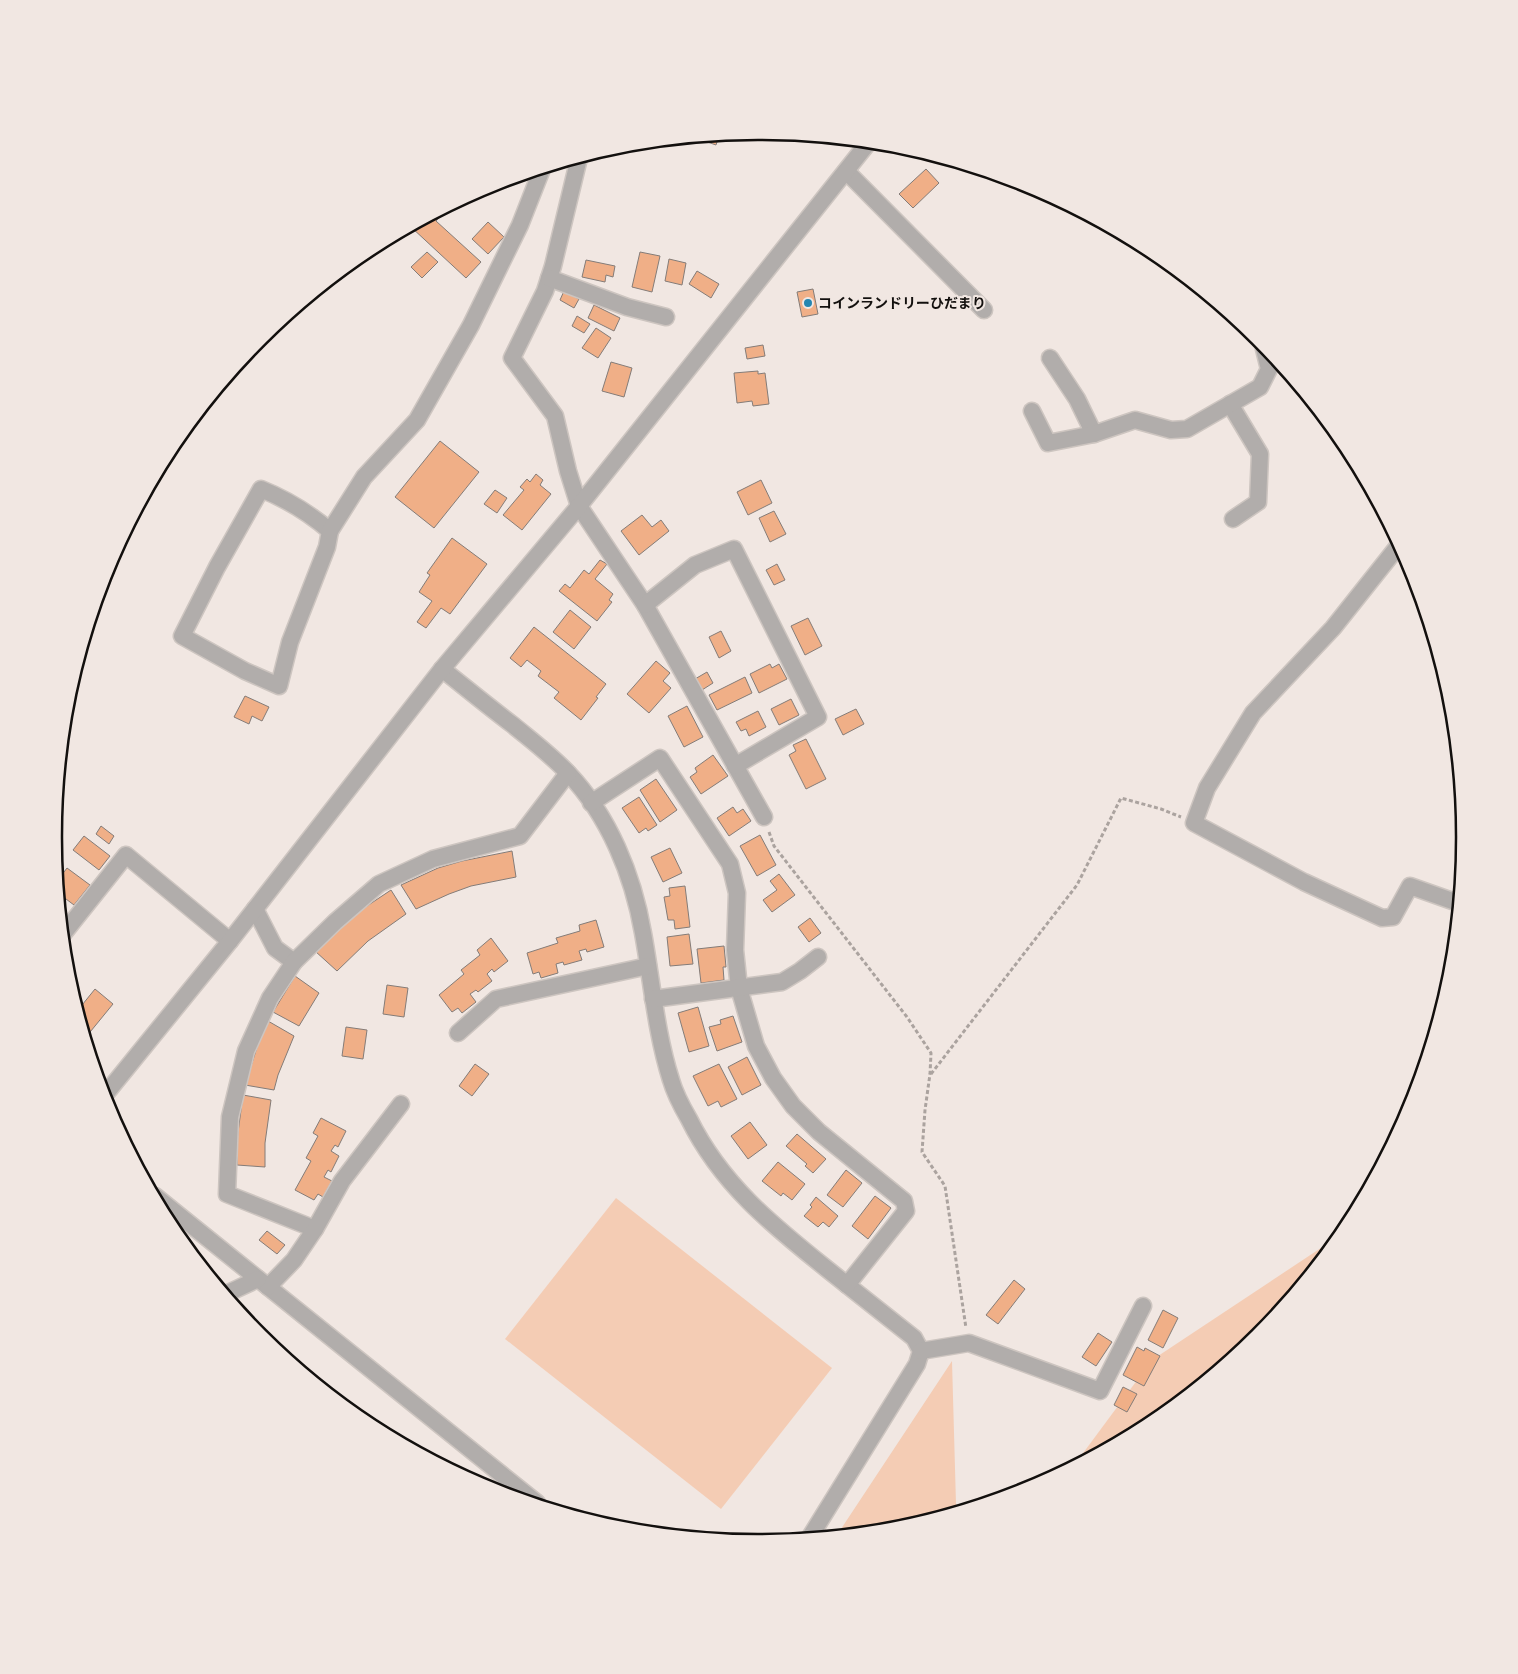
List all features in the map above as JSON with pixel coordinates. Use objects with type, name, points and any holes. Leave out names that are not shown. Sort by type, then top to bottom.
[{"type":"street","points":[[110,1089],[230,941],[442,669],[579,506],[863,148]]},
{"type":"street","points":[[577,164],[549,278],[512,358],[555,416],[568,471],[579,506],[644,605],[764,817]]},
{"type":"street","points":[[846,170],[984,310]]},
{"type":"street","points":[[330,531],[314,517],[261,488],[217,567],[182,636],[245,671],[278,686],[290,642],[327,547],[330,531],[364,477],[417,420],[471,326],[520,225],[539,176]]},
{"type":"street","points":[[549,278],[627,307],[666,317]]},
{"type":"street","points":[[1050,358],[1077,399],[1094,434]]},
{"type":"street","points":[[1032,411],[1048,442],[1094,434],[1136,420],[1171,430],[1187,429],[1260,387],[1269,369],[1267,362]]},
{"type":"street","points":[[1230,404],[1260,454],[1258,502],[1233,519]]},
{"type":"street","points":[[644,605],[695,565],[734,549],[818,717],[735,766]]},
{"type":"street","points":[[1394,551],[1333,628],[1253,713],[1207,788],[1194,823],[1304,882],[1382,918],[1393,917],[1410,886],[1452,901]]},
{"type":"street","points":[[442,669],[538,745],[568,773],[608,829],[623,860],[634,892],[643,933],[653,999],[671,1082],[689,1120],[729,1182],[757,1211],[788,1238],[914,1338],[920,1351],[918,1364],[814,1531]]},
{"type":"street","points":[[591,803],[660,758],[730,864],[738,893],[735,950],[739,988],[756,1046],[773,1078],[793,1106],[819,1132],[904,1201],[906,1211],[846,1285]]},
{"type":"street","points":[[315,1229],[226,1194],[230,1117],[246,1051],[270,998],[294,962],[335,922],[379,884],[433,859],[520,836],[568,773]]},
{"type":"street","points":[[68,928],[126,856],[230,941]]},
{"type":"street","points":[[255,909],[275,948],[294,962]]},
{"type":"street","points":[[653,999],[782,982],[818,957]]},
{"type":"street","points":[[458,1033],[496,1000],[648,966]]},
{"type":"street","points":[[232,1292],[263,1283],[294,1260],[315,1229],[342,1181],[401,1104]]},
{"type":"street","points":[[170,1208],[524,1493]]},
{"type":"street","points":[[920,1351],[969,1343],[1100,1391],[1143,1306]]},
{"type":"path","points":[[930,1074],[1077,885],[1121,798],[1161,810],[1194,823]]},
{"type":"path","points":[[764,817],[774,846],[907,1017],[931,1053],[922,1152],[945,1186],[969,1343]]},
{"type":"shaded area","points":[[616,1198],[832,1368],[721,1509],[505,1339]]},
{"type":"shaded area","points":[[1321,1248],[1283,1296],[1218,1361],[1183,1390],[1146,1416],[1083,1453],[1152,1360]]},
{"type":"shaded area","points":[[952,1361],[956,1505],[895,1520],[841,1529]]},
{"type":"building","points":[[926,169],[939,183],[913,208],[899,194]]},
{"type":"building","points":[[437,220],[436,221],[481,262],[466,278],[416,231]]},
{"type":"building","points":[[488,222],[504,237],[488,254],[472,239]]},
{"type":"building","points":[[427,252],[438,262],[422,278],[411,267]]},
{"type":"building","points":[[640,252],[660,256],[652,292],[632,287]]},
{"type":"building","points":[[669,259],[686,263],[682,285],[665,281]]},
{"type":"building","points":[[586,260],[615,266],[613,277],[606,275],[605,282],[582,277]]},
{"type":"building","points":[[697,271],[719,284],[711,298],[689,284]]},
{"type":"building","name":"コインランドリーひだまり","points":[[813,289],[818,314],[802,317],[797,292]]},
{"type":"building","points":[[564,291],[579,299],[574,308],[560,300]]},
{"type":"building","points":[[594,305],[620,318],[614,331],[588,318]]},
{"type":"building","points":[[577,316],[590,324],[584,333],[572,326]]},
{"type":"building","points":[[596,328],[611,338],[598,358],[582,348]]},
{"type":"building","points":[[763,345],[765,356],[747,359],[745,348]]},
{"type":"building","points":[[611,362],[632,368],[624,397],[602,391]]},
{"type":"building","points":[[758,371],[758,374],[765,373],[769,404],[753,406],[752,401],[737,403],[734,373]]},
{"type":"building","points":[[440,441],[479,472],[434,528],[395,497]]},
{"type":"building","points":[[536,474],[543,480],[540,485],[551,494],[522,530],[503,515],[524,490],[520,487],[527,479],[530,482]]},
{"type":"building","points":[[761,480],[772,503],[748,515],[737,492]]},
{"type":"building","points":[[495,490],[507,498],[497,513],[484,504]]},
{"type":"building","points":[[774,511],[786,534],[770,542],[759,518]]},
{"type":"building","points":[[642,515],[652,527],[661,520],[669,531],[639,555],[621,531]]},
{"type":"building","points":[[452,538],[487,564],[450,614],[441,608],[426,628],[417,622],[432,601],[419,592],[430,575],[427,573]]},
{"type":"building","points":[[600,560],[607,564],[595,579],[613,594],[609,600],[612,602],[597,621],[559,591],[565,584],[570,588],[584,570],[589,574]]},
{"type":"building","points":[[777,564],[785,580],[774,585],[766,570]]},
{"type":"building","points":[[570,610],[591,627],[574,649],[553,632]]},
{"type":"building","points":[[808,618],[822,646],[805,655],[791,626]]},
{"type":"building","points":[[534,627],[606,684],[581,720],[554,698],[559,692],[538,676],[541,671],[527,660],[521,667],[510,658]]},
{"type":"building","points":[[721,631],[731,651],[719,658],[709,637]]},
{"type":"building","points":[[656,661],[670,673],[663,681],[671,688],[649,713],[627,694]]},
{"type":"building","points":[[770,664],[772,668],[779,664],[787,679],[759,693],[750,674]]},
{"type":"building","points":[[707,672],[713,683],[702,690],[695,679]]},
{"type":"building","points":[[745,677],[752,693],[717,710],[709,695]]},
{"type":"building","points":[[245,696],[269,707],[262,721],[252,716],[249,724],[234,717]]},
{"type":"building","points":[[791,699],[799,715],[779,725],[771,709]]},
{"type":"building","points":[[687,706],[703,737],[684,747],[668,716]]},
{"type":"building","points":[[856,709],[864,724],[843,735],[835,719]]},
{"type":"building","points":[[758,711],[766,727],[749,736],[746,729],[741,731],[736,722]]},
{"type":"building","points":[[806,739],[826,779],[806,789],[789,755],[796,751],[793,745]]},
{"type":"building","points":[[713,755],[728,776],[701,794],[690,777],[697,772],[695,768]]},
{"type":"building","points":[[656,779],[677,810],[660,822],[640,790]]},
{"type":"building","points":[[639,797],[657,825],[648,831],[646,828],[639,833],[622,808]]},
{"type":"building","points":[[733,807],[737,813],[743,809],[751,821],[729,836],[717,818]]},
{"type":"building","points":[[101,826],[114,836],[109,844],[96,834]]},
{"type":"building","points":[[760,835],[776,865],[757,876],[740,846]]},
{"type":"building","points":[[84,836],[110,856],[99,870],[73,850]]},
{"type":"building","points":[[670,848],[682,873],[663,882],[651,857]]},
{"type":"building","points":[[512,851],[516,877],[471,886],[416,909],[401,885],[438,868]]},
{"type":"building","points":[[67,868],[90,885],[74,905],[65,899],[64,873]]},
{"type":"building","points":[[779,874],[795,895],[772,912],[763,900],[777,890],[770,881]]},
{"type":"building","points":[[685,886],[690,927],[675,929],[674,920],[668,920],[664,897],[670,896],[669,888]]},
{"type":"building","points":[[391,890],[406,914],[368,941],[337,971],[315,951],[349,918]]},
{"type":"building","points":[[810,918],[821,933],[809,942],[798,927]]},
{"type":"building","points":[[596,920],[604,947],[587,952],[586,949],[579,951],[582,960],[564,965],[563,962],[556,964],[558,973],[541,978],[539,972],[533,974],[527,953],[558,943],[556,938],[580,931],[579,925]]},
{"type":"building","points":[[689,934],[693,964],[670,966],[667,937]]},
{"type":"building","points":[[491,938],[508,961],[494,972],[492,969],[487,974],[492,981],[478,992],[476,990],[470,994],[476,1002],[462,1013],[458,1008],[452,1012],[439,995],[464,974],[461,970],[480,955],[477,950]]},
{"type":"building","points":[[724,946],[726,967],[723,967],[724,980],[701,983],[697,949]]},
{"type":"building","points":[[295,976],[319,993],[299,1026],[273,1012]]},
{"type":"building","points":[[387,985],[408,988],[404,1017],[383,1014]]},
{"type":"building","points":[[95,989],[113,1004],[90,1032],[83,1004]]},
{"type":"building","points":[[698,1007],[709,1046],[689,1052],[678,1013]]},
{"type":"building","points":[[733,1016],[742,1042],[717,1051],[709,1027],[721,1024],[720,1020]]},
{"type":"building","points":[[268,1021],[294,1036],[274,1090],[245,1085],[259,1041]]},
{"type":"building","points":[[346,1027],[367,1030],[363,1059],[342,1056]]},
{"type":"building","points":[[747,1057],[761,1085],[742,1095],[728,1067]]},
{"type":"building","points":[[475,1064],[489,1074],[472,1096],[459,1086]]},
{"type":"building","points":[[719,1064],[737,1099],[721,1107],[718,1101],[708,1106],[693,1076]]},
{"type":"building","points":[[243,1095],[271,1100],[265,1143],[265,1167],[237,1165],[237,1140]]},
{"type":"building","points":[[321,1118],[346,1131],[338,1147],[335,1145],[331,1151],[339,1156],[331,1172],[328,1170],[324,1177],[332,1181],[323,1197],[318,1194],[314,1200],[295,1190],[311,1161],[306,1158],[318,1136],[313,1133]]},
{"type":"building","points":[[750,1122],[767,1145],[748,1159],[731,1136]]},
{"type":"building","points":[[797,1134],[826,1159],[813,1173],[805,1166],[807,1164],[786,1146]]},
{"type":"building","points":[[778,1162],[805,1184],[792,1200],[783,1193],[781,1196],[762,1181]]},
{"type":"building","points":[[846,1170],[862,1183],[843,1207],[827,1195]]},
{"type":"building","points":[[875,1196],[891,1208],[868,1239],[852,1226]]},
{"type":"building","points":[[816,1197],[838,1216],[829,1227],[823,1222],[818,1227],[804,1216],[812,1207],[810,1205]]},
{"type":"building","points":[[267,1231],[285,1245],[277,1254],[259,1240]]},
{"type":"building","points":[[1014,1280],[1025,1289],[998,1324],[986,1315]]},
{"type":"building","points":[[1163,1310],[1178,1318],[1163,1348],[1148,1340]]},
{"type":"building","points":[[1098,1333],[1112,1342],[1096,1366],[1082,1357]]},
{"type":"building","points":[[1137,1347],[1144,1351],[1145,1348],[1160,1356],[1144,1386],[1123,1375]]},
{"type":"building","points":[[1123,1387],[1137,1394],[1127,1412],[1114,1405]]},
{"type":"place","name":"コインランドリーひだまり","points":[[808,303]]}]
